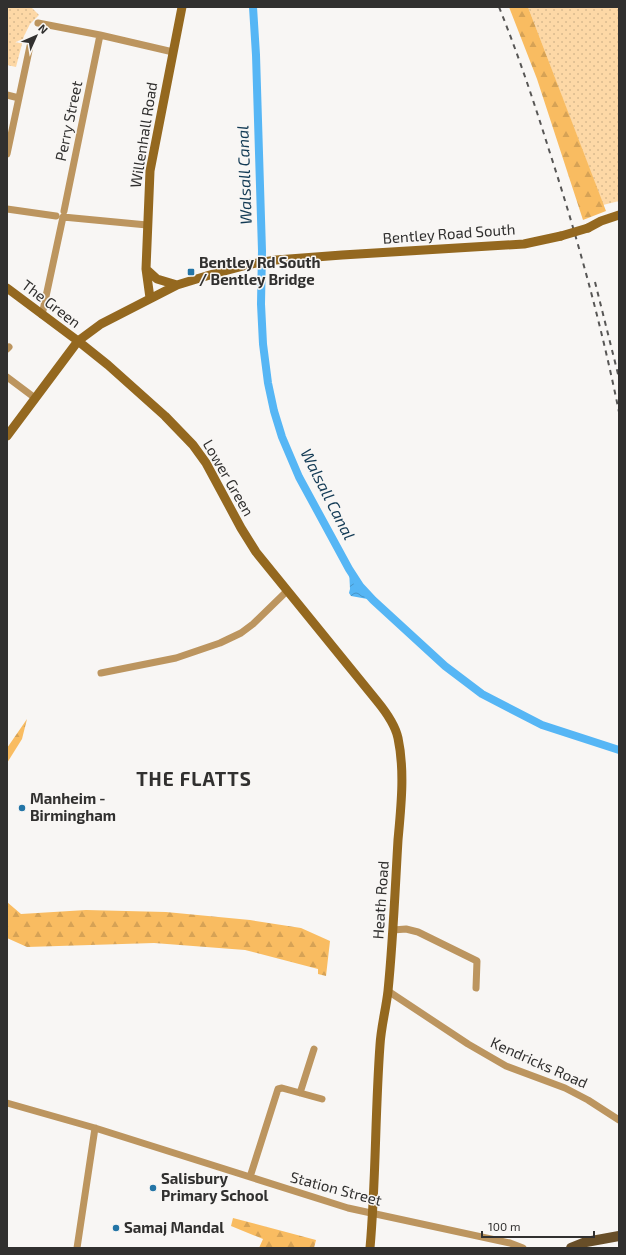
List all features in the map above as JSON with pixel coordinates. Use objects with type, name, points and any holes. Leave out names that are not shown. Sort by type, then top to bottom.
[{"type":"main road","points":[[572,1248],[586,1242],[619,1236]]},
{"type":"street","name":"Willenhall Road","points":[[150,298],[146,269],[146,225],[150,171],[182,7]]},
{"type":"street","points":[[38,23],[100,35],[173,52]]},
{"type":"street","name":"Perry Street","points":[[42,315],[61,215],[100,35]]},
{"type":"street","points":[[7,154],[30,46]]},
{"type":"street","points":[[7,95],[19,98]]},
{"type":"street","points":[[7,209],[146,225]]},
{"type":"street","name":"Bentley Road South","points":[[176,285],[251,264],[276,260],[524,244],[561,236],[588,228],[601,221],[619,215]]},
{"type":"street","points":[[146,269],[157,279],[176,285]]},
{"type":"street","points":[[7,436],[78,341],[101,324],[176,285]]},
{"type":"street","name":"The Green","points":[[7,288],[78,341]]},
{"type":"street","name":"Lower Green","points":[[78,341],[108,365],[154,406],[193,445],[206,463],[256,552],[287,591]]},
{"type":"street","points":[[7,377],[35,398]]},
{"type":"street","points":[[102,673],[176,658],[241,634],[287,591]]},
{"type":"street","name":"Heath Road","points":[[287,591],[378,701],[389,716],[398,737],[402,771],[401,798],[388,991],[380,1044],[373,1213],[370,1248]]},
{"type":"street","points":[[393,930],[406,929],[418,932],[477,961],[476,988]]},
{"type":"street","name":"Kendricks Road","points":[[388,991],[468,1044],[506,1066],[565,1088],[588,1100],[619,1120]]},
{"type":"street","points":[[300,1093],[314,1050]]},
{"type":"street","points":[[250,1177],[278,1089],[282,1088],[322,1099]]},
{"type":"street","name":"Station Street","points":[[7,1103],[95,1128],[348,1208],[510,1243],[523,1248]]},
{"type":"street","points":[[77,1248],[95,1128]]},
{"type":"shaded area","points":[[7,7],[31,7],[39,15],[30,24],[24,36],[16,67],[7,65]]},
{"type":"shaded area","points":[[528,7],[619,7],[619,201],[603,205]]},
{"type":"green space","points":[[509,7],[528,7],[606,211],[583,220],[537,79]]},
{"type":"green space","points":[[27,719],[22,739],[7,763],[7,748]]},
{"type":"green space","points":[[7,902],[21,914],[86,910],[166,912],[250,920],[301,928],[330,941],[326,976],[318,974],[318,969],[245,950],[154,943],[27,947],[7,938]]},
{"type":"green space","points":[[233,1218],[316,1240],[314,1248],[259,1248],[263,1239],[231,1226]]},
{"type":"water","points":[[349,569],[360,586],[373,600],[351,596],[349,593]]},
{"type":"waterway","name":"Walsall Canal","points":[[253,7],[256,55],[262,251],[261,304],[263,344],[268,383],[274,411],[282,437],[299,477],[349,569],[360,586],[373,600],[445,666],[482,694],[542,725],[619,750]]},
{"type":"railway","points":[[499,7],[532,96],[569,215],[588,280],[619,412]]},
{"type":"railway","points":[[595,282],[619,378]]},
{"type":"place","name":"Bentley Rd South / Bentley Bridge","points":[[191,272]]},
{"type":"place","name":"Manheim - Birmingham","points":[[22,808]]},
{"type":"place","name":"Salisbury Primary School","points":[[153,1188]]},
{"type":"place","name":"Samaj Mandal","points":[[116,1228]]},
{"type":"district","name":"THE FLATTS","points":[[194,779]]}]
